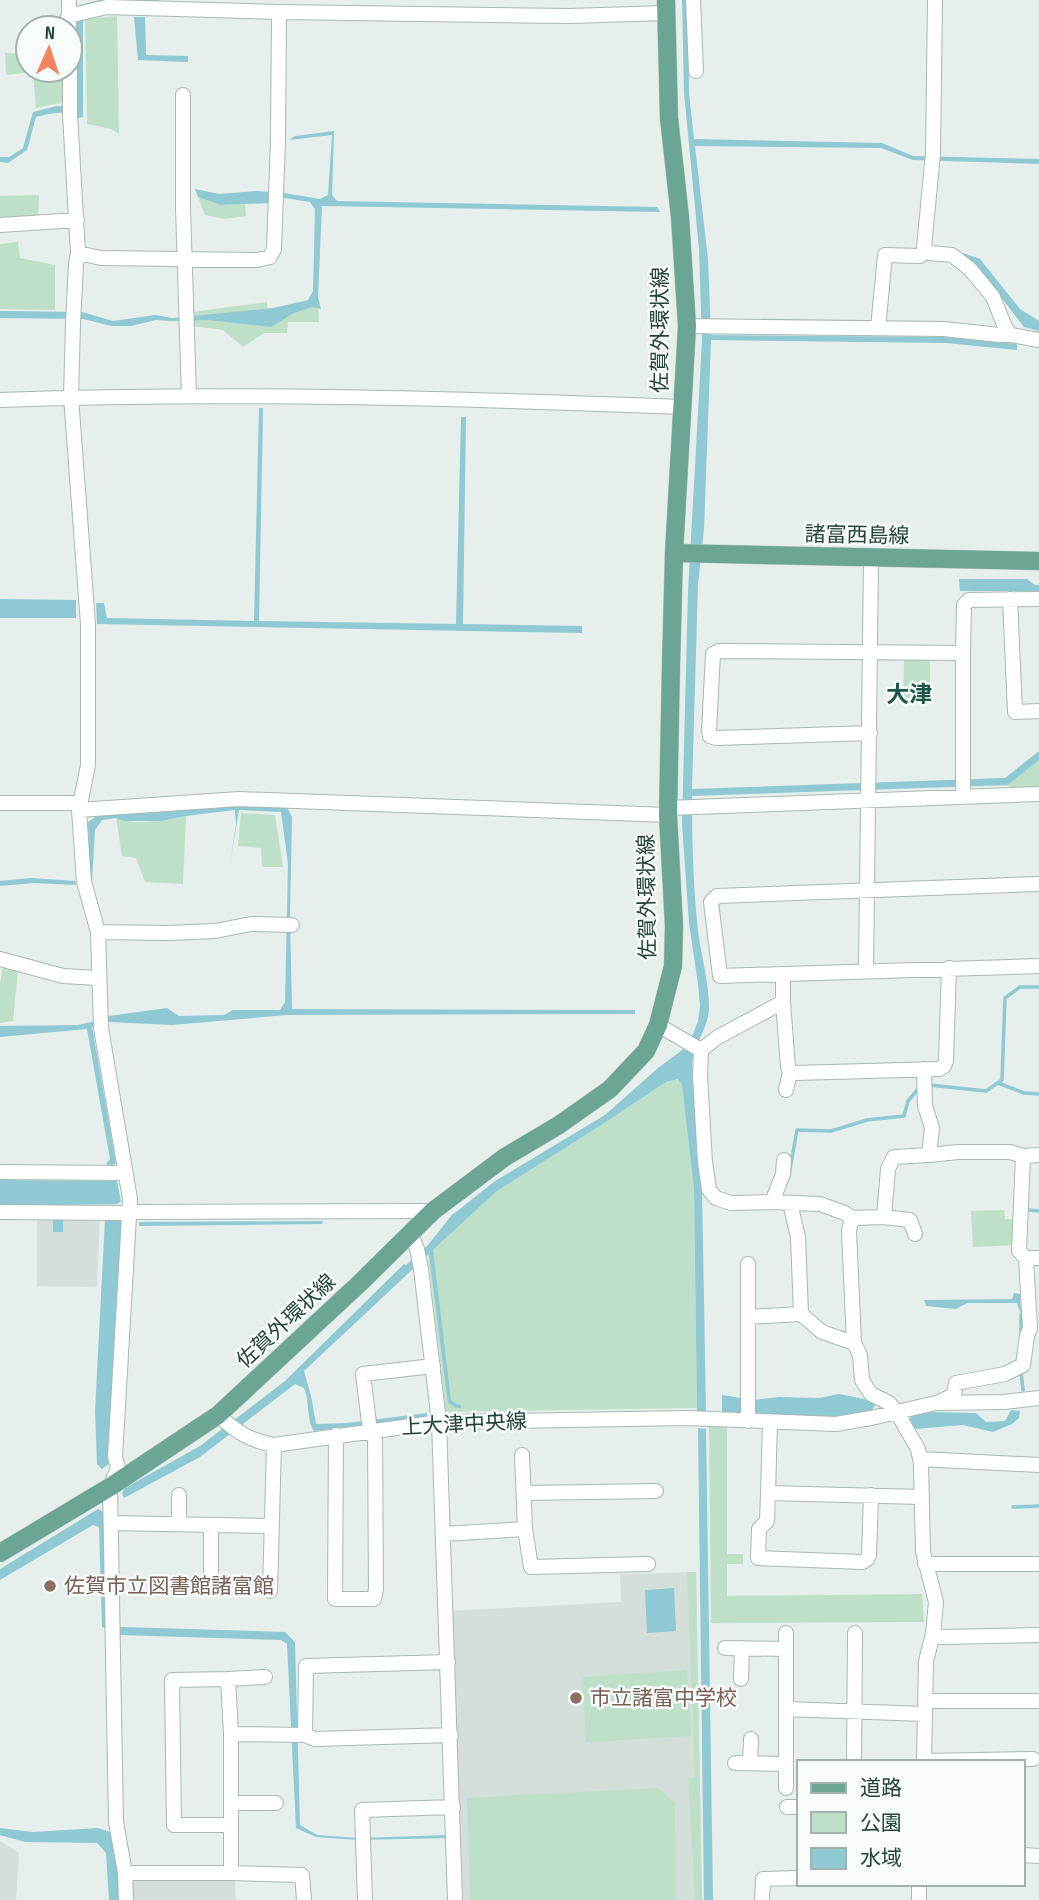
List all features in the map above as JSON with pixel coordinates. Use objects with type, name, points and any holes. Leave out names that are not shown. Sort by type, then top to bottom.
[{"type":"main road","name":"佐賀外環状線","points":[[0,1553],[222,1419],[414,1242],[433,1212],[505,1157],[559,1125],[610,1089],[646,1051],[658,1025],[673,967],[672,810],[688,554],[682,407],[700,326],[680,218],[670,118],[666,7]]},
{"type":"main road","name":"諸富西島線","points":[[688,554],[1039,561]]},
{"type":"street","points":[[693,0],[696,71]]},
{"type":"street","points":[[935,0],[933,159],[924,248],[930,253],[953,255],[970,269],[993,297],[1011,335]]},
{"type":"street","points":[[84,15],[107,7],[569,16],[666,7]]},
{"type":"street","points":[[78,253],[101,258],[257,260],[270,257],[274,248],[278,141],[279,12]]},
{"type":"street","points":[[70,84],[78,253],[71,397],[88,624],[88,765],[79,807],[84,882],[98,932],[100,1023],[130,1199],[115,1457],[118,1468],[110,1487],[116,1822],[125,1873],[126,1900]]},
{"type":"street","points":[[183,94],[190,396]]},
{"type":"street","points":[[0,225],[77,220]]},
{"type":"street","points":[[878,328],[885,255],[920,256],[927,250]]},
{"type":"street","points":[[700,326],[944,329],[1039,340]]},
{"type":"street","points":[[0,400],[285,395],[473,398],[682,407]]},
{"type":"street","points":[[866,971],[870,559]]},
{"type":"street","points":[[1010,599],[1015,712],[1039,711]]},
{"type":"street","points":[[963,788],[965,601],[1039,599]]},
{"type":"street","points":[[870,733],[716,738],[710,736],[713,654],[719,651],[963,653]]},
{"type":"street","points":[[0,803],[79,807],[239,799],[672,810],[869,791],[963,788],[1039,794]]},
{"type":"street","points":[[1039,884],[717,896],[711,902],[720,976],[1039,966]]},
{"type":"street","points":[[98,932],[189,932],[215,931],[251,924],[289,925]]},
{"type":"street","points":[[0,959],[63,976],[98,978]]},
{"type":"street","points":[[790,1072],[939,1069],[944,1066],[949,968]]},
{"type":"street","points":[[783,974],[790,1072],[786,1090]]},
{"type":"street","points":[[701,1050],[718,1037],[783,1002]]},
{"type":"street","points":[[658,1025],[701,1050]]},
{"type":"street","points":[[701,1050],[705,1161],[709,1190],[716,1198],[731,1203],[820,1204],[852,1218],[884,1217],[910,1220],[915,1234]]},
{"type":"street","points":[[924,1069],[925,1106],[932,1128],[929,1155]]},
{"type":"street","points":[[884,1217],[888,1169],[894,1157],[958,1152],[1039,1155]]},
{"type":"street","points":[[936,1403],[954,1395],[956,1383],[1005,1374],[1023,1365],[1030,1328],[1032,1258],[1019,1251],[1023,1156]]},
{"type":"street","points":[[772,1202],[783,1174],[784,1160]]},
{"type":"street","points":[[0,1172],[125,1173]]},
{"type":"street","points":[[790,1203],[798,1237],[802,1314],[822,1332],[853,1343]]},
{"type":"street","points":[[0,1212],[433,1212]]},
{"type":"street","points":[[852,1218],[849,1231],[853,1343],[860,1355],[862,1380],[871,1394],[889,1403],[896,1411],[918,1449],[920,1459],[922,1539],[925,1564],[936,1602],[933,1634],[926,1661],[924,1760]]},
{"type":"street","points":[[414,1242],[421,1269],[439,1422],[455,1900]]},
{"type":"street","points":[[748,1264],[748,1421],[836,1424],[936,1403],[1004,1402],[1039,1398]]},
{"type":"street","points":[[748,1317],[802,1314]]},
{"type":"street","points":[[336,1435],[335,1598],[374,1599],[376,1589],[371,1426],[363,1374],[433,1366]]},
{"type":"street","points":[[348,1382],[364,1381]]},
{"type":"street","name":"上大津中央線","points":[[222,1419],[238,1433],[255,1441],[274,1445],[336,1435],[371,1426],[439,1422],[694,1419],[748,1421]]},
{"type":"street","points":[[770,1422],[767,1521],[759,1529],[758,1558],[863,1562],[869,1555],[871,1495]]},
{"type":"street","points":[[270,1591],[274,1445]]},
{"type":"street","points":[[522,1455],[525,1529],[531,1567],[648,1564]]},
{"type":"street","points":[[920,1459],[1039,1465]]},
{"type":"street","points":[[524,1493],[656,1491]]},
{"type":"street","points":[[768,1493],[922,1497]]},
{"type":"street","points":[[178,1495],[179,1524]]},
{"type":"street","points":[[111,1523],[271,1526]]},
{"type":"street","points":[[166,1584],[204,1586],[211,1582],[211,1525]]},
{"type":"street","points":[[443,1534],[525,1529]]},
{"type":"street","points":[[925,1564],[1039,1564]]},
{"type":"street","points":[[786,1633],[786,1788]]},
{"type":"street","points":[[855,1633],[855,1760]]},
{"type":"street","points":[[933,1634],[942,1637],[1039,1635]]},
{"type":"street","points":[[725,1648],[786,1649]]},
{"type":"street","points":[[741,1679],[742,1648]]},
{"type":"street","points":[[304,1735],[306,1666],[448,1662]]},
{"type":"street","points":[[230,1825],[174,1825],[172,1680],[265,1677]]},
{"type":"street","points":[[228,1679],[231,1734],[231,1873]]},
{"type":"street","points":[[786,1709],[855,1711],[1039,1701]]},
{"type":"street","points":[[231,1734],[304,1735],[315,1739],[451,1735]]},
{"type":"street","points":[[751,1739],[743,1763],[786,1764]]},
{"type":"street","points":[[978,1760],[1033,1759]]},
{"type":"street","points":[[231,1803],[276,1803]]},
{"type":"street","points":[[365,1900],[362,1810],[453,1807]]},
{"type":"street","points":[[125,1873],[302,1875],[304,1900]]},
{"type":"street","points":[[762,1900],[763,1879],[797,1878]]},
{"type":"shaded area","points":[[37,1216],[100,1218],[97,1287],[37,1286]]},
{"type":"shaded area","name":"市立諸富中学校","points":[[696,1572],[702,1900],[461,1900],[450,1611],[621,1602],[620,1574]]},
{"type":"shaded area","points":[[0,1841],[19,1853],[16,1900],[0,1900]]},
{"type":"shaded area","points":[[235,1878],[236,1900],[130,1900],[130,1881]]},
{"type":"green space","points":[[117,16],[119,134],[111,129],[87,124],[85,19]]},
{"type":"green space","points":[[5,53],[14,53],[14,74],[6,75]]},
{"type":"green space","points":[[34,84],[63,84],[64,102],[36,108]]},
{"type":"green space","points":[[39,195],[38,220],[0,220],[0,196]]},
{"type":"green space","points":[[198,197],[221,205],[245,204],[246,216],[225,219],[205,215]]},
{"type":"green space","points":[[18,242],[20,258],[55,265],[55,310],[0,309],[0,244]]},
{"type":"green space","points":[[267,302],[268,312],[318,304],[319,322],[288,322],[287,333],[264,333],[243,347],[223,330],[193,326],[192,312]]},
{"type":"green space","points":[[904,660],[930,660],[930,698],[903,698]]},
{"type":"green space","points":[[1039,760],[1039,787],[1011,788],[1008,785]]},
{"type":"green space","points":[[241,813],[275,815],[283,867],[262,867],[261,848],[238,846]]},
{"type":"green space","points":[[186,816],[183,884],[145,882],[136,858],[122,856],[116,818],[142,822]]},
{"type":"green space","points":[[3,966],[18,970],[13,1021],[0,1023],[0,983]]},
{"type":"green space","points":[[679,1079],[682,1085],[694,1190],[697,1408],[446,1412],[428,1255],[497,1191],[666,1082]]},
{"type":"green space","points":[[1004,1210],[1005,1219],[1017,1219],[1016,1245],[973,1247],[971,1211]]},
{"type":"green space","points":[[709,1426],[727,1426],[727,1554],[743,1554],[743,1564],[727,1564],[727,1596],[922,1594],[924,1622],[711,1623]]},
{"type":"green space","points":[[687,1572],[696,1572],[702,1900],[695,1900],[688,1779],[695,1777]]},
{"type":"green space","points":[[687,1670],[692,1736],[586,1742],[582,1677]]},
{"type":"green space","points":[[658,1788],[675,1803],[676,1900],[470,1900],[467,1798]]},
{"type":"water","points":[[100,0],[159,0],[159,3],[83,9],[83,14],[78,14],[79,5]]},
{"type":"water","points":[[682,0],[688,0],[689,93],[694,139],[882,143],[913,156],[1039,159],[1039,164],[913,160],[881,148],[695,146],[708,259],[711,335],[945,337],[1017,344],[1017,350],[946,343],[711,340],[704,529],[698,584],[692,789],[1005,778],[1039,751],[1039,760],[1008,785],[692,796],[698,932],[709,1007],[707,1022],[692,1063],[702,1189],[706,1412],[697,1412],[694,1190],[682,1085],[678,1079],[666,1082],[497,1191],[433,1250],[451,1400],[461,1405],[461,1408],[448,1403],[429,1254],[304,1371],[316,1424],[427,1413],[427,1417],[314,1431],[304,1388],[295,1384],[200,1457],[124,1498],[122,1493],[125,1488],[200,1446],[285,1381],[404,1264],[428,1245],[451,1216],[495,1181],[605,1115],[685,1048],[698,1021],[700,1006],[689,923],[682,824],[688,591],[702,340],[699,249],[684,93]]},
{"type":"water","points":[[134,17],[145,17],[146,55],[188,56],[188,62],[138,60]]},
{"type":"water","points":[[76,84],[83,84],[83,117],[78,118],[77,111],[36,117],[27,150],[8,163],[0,162],[0,157],[9,157],[23,148],[33,112],[76,105]]},
{"type":"water","points":[[334,131],[332,195],[337,201],[657,207],[660,212],[322,206],[318,297],[321,309],[312,307],[294,313],[271,327],[208,320],[156,320],[131,326],[112,326],[83,319],[0,318],[0,311],[82,312],[113,321],[155,315],[172,318],[273,308],[308,300],[313,291],[315,209],[310,202],[284,198],[284,193],[320,199],[328,195],[332,135],[289,140],[295,136]]},
{"type":"water","points":[[195,189],[219,194],[271,192],[270,203],[221,205],[198,197]]},
{"type":"water","points":[[963,253],[980,259],[1020,309],[1039,321],[1039,331],[1024,327],[975,263],[963,256]]},
{"type":"water","points":[[259,408],[263,408],[259,621],[456,624],[461,417],[466,417],[463,624],[582,626],[582,633],[97,624],[96,603],[104,603],[107,618],[254,621]]},
{"type":"water","points":[[959,579],[1027,579],[1039,585],[1039,591],[960,591]]},
{"type":"water","points":[[0,599],[76,600],[76,618],[0,618]]},
{"type":"water","points":[[241,806],[287,807],[292,817],[292,1009],[635,1010],[635,1014],[287,1015],[172,1025],[109,1022],[92,1027],[116,1163],[110,1167],[106,1164],[110,1159],[87,1029],[0,1037],[0,1026],[77,1025],[109,1016],[167,1008],[179,1016],[224,1015],[233,1010],[280,1010],[285,1002],[288,864],[281,812],[239,810],[230,864],[236,824],[235,810],[161,821],[124,821],[116,818],[102,820],[95,830],[90,884],[88,822],[98,815]]},
{"type":"water","points":[[31,878],[75,881],[76,885],[33,883],[0,886],[0,881]]},
{"type":"water","points":[[0,1180],[117,1181],[121,1201],[118,1204],[63,1205],[63,1232],[53,1232],[53,1205],[0,1205]]},
{"type":"water","points":[[105,1219],[120,1220],[122,1224],[110,1463],[102,1469],[97,1464],[95,1411]]},
{"type":"water","points":[[323,1221],[322,1224],[139,1226],[139,1222]]},
{"type":"water","points":[[1014,1293],[1020,1294],[1021,1315],[1017,1303],[967,1303],[956,1309],[926,1306],[924,1300],[1012,1299]]},
{"type":"water","points":[[839,1394],[876,1404],[872,1410],[833,1418],[722,1412],[722,1395],[753,1400],[779,1397],[819,1398]]},
{"type":"water","points":[[1011,1410],[1020,1411],[1019,1418],[993,1432],[963,1425],[915,1429],[910,1421],[911,1416],[934,1412],[976,1413],[986,1422],[1005,1421]]},
{"type":"water","points":[[698,1428],[706,1429],[713,1900],[704,1900]]},
{"type":"water","points":[[98,1509],[102,1511],[105,1522],[106,1624],[121,1627],[285,1632],[295,1642],[300,1825],[317,1835],[359,1838],[448,1835],[449,1838],[359,1840],[316,1837],[296,1828],[287,1644],[281,1640],[120,1635],[102,1627],[99,1527],[93,1525],[0,1580],[0,1569]]},
{"type":"water","points":[[674,1588],[676,1631],[647,1633],[645,1590]]},
{"type":"water","points":[[0,1828],[33,1832],[98,1828],[110,1832],[118,1873],[119,1900],[109,1900],[106,1853],[97,1843],[25,1842],[0,1835]]},
{"type":"waterway","points":[[929,1085],[986,1091],[1002,1080],[1005,998],[1020,987],[1039,987]]},
{"type":"waterway","points":[[998,1083],[1024,1093],[1039,1094]]},
{"type":"waterway","points":[[789,1175],[797,1130],[831,1131],[867,1120],[904,1116],[908,1101],[919,1088]]},
{"type":"waterway","points":[[1028,1210],[1039,1211]]},
{"type":"waterway","points":[[1021,1315],[1021,1333]]},
{"type":"waterway","points":[[1021,1372],[1023,1390]]},
{"type":"waterway","points":[[1013,1507],[1039,1506]]},
{"type":"place","name":"佐賀市立図書館諸富館","points":[[50,1586]]},
{"type":"place","name":"市立諸富中学校","points":[[576,1698]]},
{"type":"district","name":"大津","points":[[909,694]]}]
